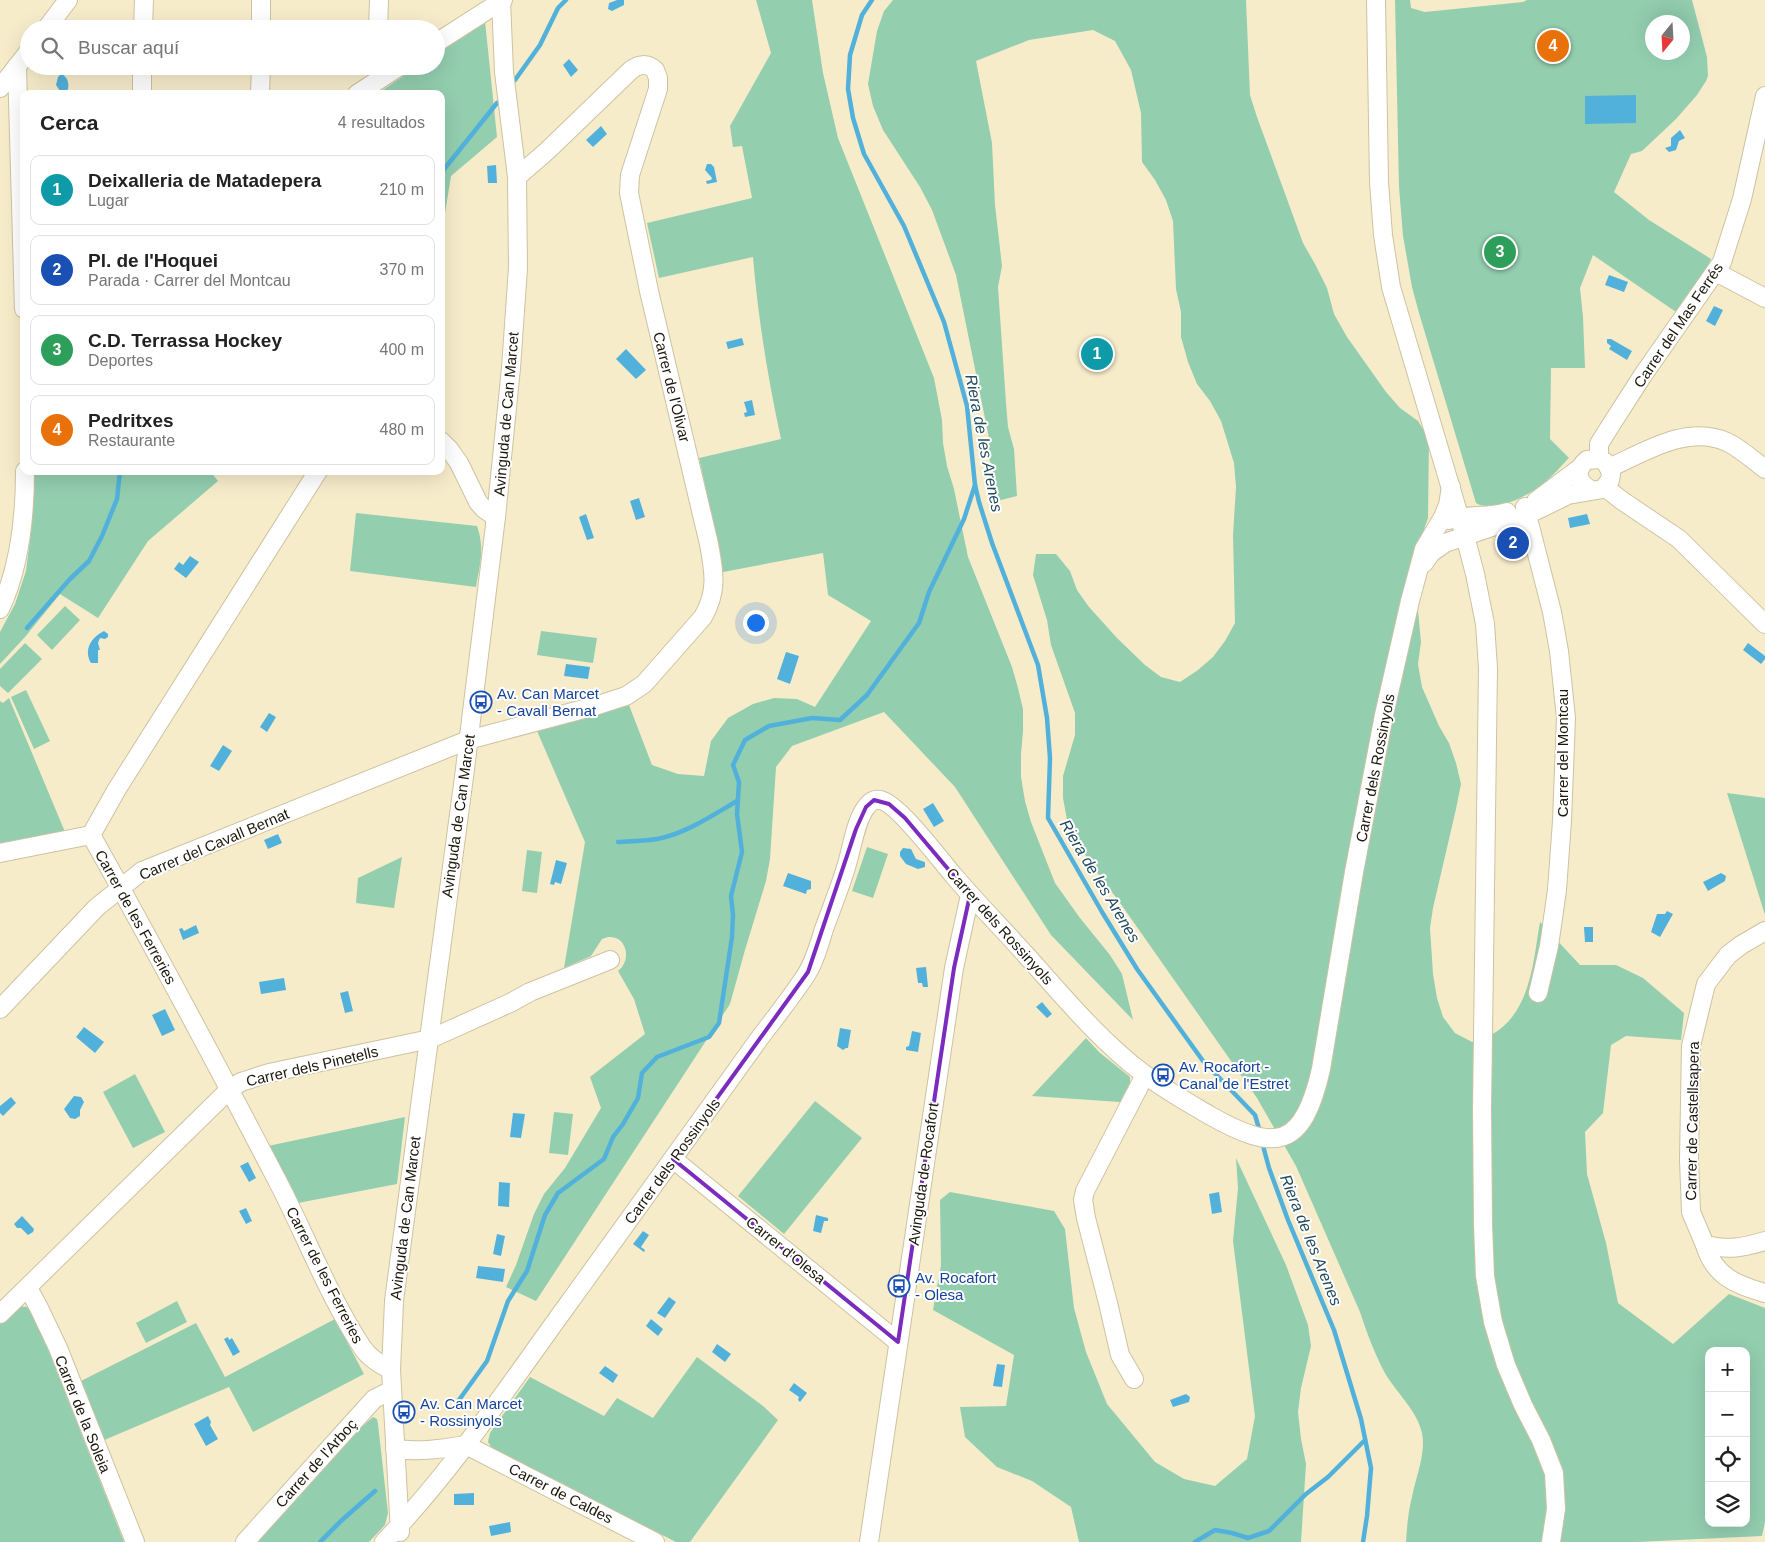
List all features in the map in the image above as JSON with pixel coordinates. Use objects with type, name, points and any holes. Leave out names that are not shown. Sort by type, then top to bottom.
[{"type":"street","points":[[53,20],[68,0]]},
{"type":"street","points":[[143,20],[144,0]]},
{"type":"street","points":[[261,0],[261,20]]},
{"type":"street","points":[[378,20],[379,0]]},
{"type":"street","points":[[445,37],[501,0]]},
{"type":"street","name":"Avinguda de Can Marcet","points":[[400,1534],[391,1370],[394,1301],[430,1039],[496,517],[511,368],[518,268],[517,177],[504,72],[501,0]]},
{"type":"street","points":[[1376,0],[1379,182],[1383,235],[1391,287],[1465,536],[1485,624],[1488,668],[1482,1110],[1485,1276],[1493,1322],[1506,1365],[1523,1405],[1541,1440],[1554,1473],[1556,1509],[1551,1542]]},
{"type":"street","points":[[0,88],[20,62]]},
{"type":"street","name":"Carrer de l'Olivar","points":[[468,740],[595,706],[635,691],[644,684],[704,617],[710,606],[713,592],[714,571],[709,544],[649,291],[629,193],[630,175],[658,89],[658,78],[655,70],[644,65],[636,66],[517,177]]},
{"type":"street","points":[[17,66],[20,170]]},
{"type":"street","points":[[142,75],[142,90]]},
{"type":"street","points":[[260,90],[261,75]]},
{"type":"street","points":[[361,90],[376,75]]},
{"type":"street","name":"Carrer del Mas Ferrés","points":[[1604,463],[1599,444],[1643,375],[1716,272],[1727,251],[1742,199],[1765,96]]},
{"type":"street","points":[[1716,272],[1765,298]]},
{"type":"street","points":[[1459,517],[1495,515],[1526,510],[1580,468],[1587,460],[1604,463],[1664,442],[1690,436],[1710,437],[1728,442],[1765,469]]},
{"type":"street","points":[[445,446],[459,463],[478,502],[484,509],[496,517]]},
{"type":"street","points":[[1435,541],[1445,543],[1474,534],[1526,510],[1562,497],[1598,488],[1610,480],[1604,463]]},
{"type":"street","points":[[1580,468],[1580,481],[1583,486],[1598,488],[1621,500],[1679,540],[1765,624]]},
{"type":"street","points":[[0,609],[9,591],[16,561],[25,500],[25,475]]},
{"type":"street","name":"Carrer de les Ferreries","points":[[315,475],[127,773],[91,835],[230,1090],[292,1209],[343,1315],[363,1349],[377,1363],[391,1370]]},
{"type":"street","name":"Carrer dels Rossinyols","points":[[1435,541],[1448,505],[1450,487]]},
{"type":"street","name":"Carrer del Montcau","points":[[1526,510],[1558,641],[1566,718],[1557,890],[1549,946],[1538,993]]},
{"type":"street","name":"Carrer dels Rossinyols","points":[[384,1542],[400,1534],[808,972],[847,865],[856,829],[863,812],[874,800],[881,800],[889,804],[905,818],[970,895],[1110,1045],[1145,1075],[1227,1125],[1261,1138],[1283,1137],[1295,1131],[1305,1116],[1318,1085],[1322,1069],[1368,797],[1384,715],[1424,549],[1435,541],[1444,522],[1459,517]]},
{"type":"street","points":[[1435,541],[1459,553],[1472,565]]},
{"type":"street","name":"Carrer del Cavall Bernat","points":[[0,1009],[97,908],[142,871],[468,740]]},
{"type":"street","points":[[0,853],[91,835]]},
{"type":"street","name":"Avinguda de Rocafort","points":[[869,1542],[954,968],[970,895]]},
{"type":"street","name":"Carrer de Castellsapera","points":[[1765,931],[1728,955],[1706,984],[1692,1046],[1690,1160],[1691,1212],[1715,1268],[1731,1280],[1765,1293]]},
{"type":"street","name":"Carrer dels Pinetells","points":[[0,1314],[230,1090],[241,1082],[269,1073],[430,1039],[530,992],[610,960]]},
{"type":"street","points":[[1134,1380],[1120,1355],[1083,1200],[1085,1191],[1145,1075]]},
{"type":"street","name":"Carrer d'Olesa","points":[[674,1159],[898,1342]]},
{"type":"street","points":[[1705,1245],[1720,1248],[1739,1248],[1765,1241]]},
{"type":"street","name":"Carrer de la Soleia","points":[[28,1288],[58,1348],[134,1542]]},
{"type":"street","name":"Carrer de l'Arboç","points":[[245,1542],[374,1399],[392,1390]]},
{"type":"street","points":[[395,1449],[423,1451],[466,1444]]},
{"type":"street","name":"Carrer de Caldes","points":[[466,1444],[655,1542]]},
{"type":"highlighted area","points":[[874,800],[889,804],[905,818],[970,895],[954,968],[898,1342],[673,1159],[808,972],[856,829],[866,807]]},
{"type":"green space","points":[[756,0],[812,0],[823,73],[838,138],[934,378],[942,420],[947,466],[954,489],[968,557],[1012,667],[1018,688],[1023,709],[1021,777],[1031,822],[1055,883],[1110,955],[1122,974],[1133,1020],[1051,935],[955,787],[884,712],[792,746],[776,767],[770,859],[766,881],[730,1004],[536,1301],[506,1287],[534,1214],[544,1194],[565,1168],[601,1108],[590,1077],[645,1034],[634,999],[618,971],[626,959],[626,952],[621,941],[609,937],[602,939],[591,956],[564,968],[585,842],[537,731],[629,705],[652,765],[678,774],[704,776],[711,741],[728,718],[753,704],[774,698],[797,699],[815,707],[871,621],[828,595],[823,553],[723,572],[699,458],[781,439],[764,348],[753,257],[659,278],[647,223],[752,198],[742,146],[733,147],[730,126],[771,53]]},
{"type":"green space","points":[[893,0],[1246,0],[1250,95],[1303,243],[1327,288],[1334,314],[1347,337],[1386,392],[1400,408],[1418,421],[1429,439],[1428,518],[1421,538],[1417,600],[1421,642],[1418,664],[1422,687],[1439,726],[1449,743],[1461,784],[1430,928],[1433,974],[1437,998],[1443,1017],[1455,1033],[1472,1042],[1491,1035],[1504,1025],[1515,1014],[1528,985],[1540,922],[1580,965],[1616,965],[1643,978],[1684,1013],[1681,1040],[1626,1036],[1611,1045],[1603,1113],[1585,1132],[1587,1174],[1606,1243],[1618,1303],[1673,1344],[1729,1294],[1765,1308],[1765,1522],[1762,1536],[1637,1542],[1406,1542],[1410,1508],[1423,1449],[1420,1425],[1382,1367],[1296,1166],[1257,1098],[1118,900],[1089,862],[1067,820],[1063,798],[1063,776],[1075,735],[1075,713],[1051,645],[1047,620],[1033,575],[1036,554],[1056,554],[1070,571],[1077,590],[1089,607],[1117,638],[1145,665],[1161,677],[1180,682],[1198,670],[1213,657],[1235,623],[1233,535],[1236,487],[1234,463],[1221,421],[1210,401],[1197,384],[1181,337],[1181,312],[1176,289],[1173,221],[1166,200],[1142,162],[1141,113],[1131,70],[1115,41],[1093,30],[1029,40],[976,61],[992,143],[995,205],[1002,266],[998,287],[1006,403],[1008,427],[1014,449],[1017,496],[997,501],[995,479],[989,458],[989,438],[956,275],[932,210],[920,187],[883,130],[873,106],[868,84],[877,31],[884,11]]},
{"type":"green space","points":[[1395,0],[1410,0],[1411,8],[1425,12],[1523,2],[1527,0],[1692,0],[1707,57],[1708,76],[1706,81],[1697,95],[1676,119],[1642,151],[1631,154],[1614,192],[1649,220],[1711,259],[1707,268],[1676,312],[1593,255],[1580,288],[1585,368],[1551,368],[1550,439],[1569,458],[1538,488],[1521,498],[1492,506],[1483,506],[1476,503],[1419,313],[1412,287],[1403,236],[1399,187]]},
{"type":"green space","points":[[485,21],[497,137],[451,176],[445,213],[445,90],[383,90],[405,75],[445,75],[445,48]]},
{"type":"green space","points":[[33,475],[213,475],[218,481],[148,541],[98,618],[60,594],[0,664],[0,632],[15,604],[26,571],[31,531]]},
{"type":"green space","points":[[356,513],[477,526],[481,549],[476,587],[350,571]]},
{"type":"green space","points":[[65,606],[80,620],[52,650],[37,635]]},
{"type":"green space","points":[[541,631],[597,638],[593,663],[537,655]]},
{"type":"green space","points":[[25,643],[42,659],[8,693],[0,686],[0,669]]},
{"type":"green space","points":[[26,690],[50,741],[34,749],[11,697]]},
{"type":"green space","points":[[9,698],[65,832],[0,848],[0,701],[3,703]]},
{"type":"green space","points":[[1727,793],[1765,798],[1765,915]]},
{"type":"green space","points":[[867,847],[888,854],[873,898],[852,891]]},
{"type":"green space","points":[[527,850],[542,852],[537,893],[522,891]]},
{"type":"green space","points":[[402,857],[394,908],[356,903],[358,878]]},
{"type":"green space","points":[[1086,1038],[1099,1052],[1130,1077],[1130,1083],[1120,1102],[1032,1096]]},
{"type":"green space","points":[[135,1074],[165,1132],[133,1148],[103,1092]]},
{"type":"green space","points":[[815,1101],[862,1138],[784,1234],[738,1196]]},
{"type":"green space","points":[[554,1112],[573,1114],[568,1155],[549,1153]]},
{"type":"green space","points":[[405,1117],[397,1184],[298,1203],[268,1146]]},
{"type":"green space","points":[[1236,1158],[1286,1265],[1308,1325],[1311,1346],[1301,1388],[1298,1412],[1306,1464],[1301,1542],[1079,1542],[1071,1507],[1032,1481],[997,1467],[965,1437],[960,1407],[1006,1406],[1014,1355],[933,1310],[941,1265],[940,1200],[950,1192],[1054,1211],[1065,1229],[1074,1308],[1086,1352],[1107,1404],[1155,1462],[1184,1479],[1215,1486],[1247,1459],[1255,1416],[1233,1241],[1238,1188]]},
{"type":"green space","points":[[177,1301],[187,1322],[146,1343],[136,1323]]},
{"type":"green space","points":[[18,1306],[27,1307],[35,1316],[124,1542],[0,1542],[0,1324]]},
{"type":"green space","points":[[335,1319],[364,1374],[253,1432],[229,1387],[102,1441],[79,1382],[196,1323],[225,1377]]},
{"type":"green space","points":[[697,1357],[763,1406],[778,1420],[690,1542],[676,1542],[492,1448],[488,1442],[490,1433],[530,1377],[604,1416],[617,1398],[653,1418]]},
{"type":"green space","points":[[373,1417],[377,1419],[378,1424],[388,1513],[385,1525],[369,1542],[256,1542],[358,1430]]},
{"type":"water","points":[[624,0],[624,5],[612,11],[608,9],[609,3]]},
{"type":"water","points":[[569,59],[578,70],[571,77],[563,65]]},
{"type":"water","points":[[62,75],[67,78],[67,90],[59,90],[56,85],[58,77]]},
{"type":"water","points":[[1636,95],[1636,123],[1585,124],[1585,96]]},
{"type":"water","points":[[601,126],[607,134],[593,147],[586,140]]},
{"type":"water","points":[[1680,130],[1685,138],[1679,141],[1676,150],[1669,152],[1665,148],[1671,146],[1671,138]]},
{"type":"water","points":[[707,164],[711,164],[714,167],[717,182],[707,184],[706,181],[712,178],[705,170]]},
{"type":"water","points":[[496,165],[497,183],[488,183],[487,166]]},
{"type":"water","points":[[1609,275],[1628,282],[1624,292],[1605,285]]},
{"type":"water","points":[[1714,306],[1723,310],[1715,326],[1706,321]]},
{"type":"water","points":[[742,338],[744,345],[728,349],[726,342]]},
{"type":"water","points":[[1607,339],[1611,339],[1632,351],[1627,360],[1609,349],[1611,346],[1607,343]]},
{"type":"water","points":[[626,349],[646,370],[636,379],[616,359]]},
{"type":"water","points":[[752,400],[755,415],[745,417],[744,413],[747,412],[744,402]]},
{"type":"water","points":[[639,498],[645,517],[636,520],[630,501]]},
{"type":"water","points":[[586,514],[594,538],[587,540],[579,517]]},
{"type":"water","points":[[1587,514],[1590,524],[1570,528],[1568,518]]},
{"type":"water","points":[[190,556],[199,562],[186,578],[174,569],[179,562],[183,565]]},
{"type":"water","points":[[104,631],[108,634],[108,637],[105,639],[100,638],[98,643],[100,650],[98,650],[98,663],[91,663],[88,648],[93,640]]},
{"type":"water","points":[[1748,643],[1765,656],[1761,664],[1743,650]]},
{"type":"water","points":[[786,652],[799,656],[790,684],[777,679]]},
{"type":"water","points":[[566,664],[590,667],[588,679],[564,676]]},
{"type":"water","points":[[269,713],[276,717],[267,732],[260,727]]},
{"type":"water","points":[[223,745],[232,751],[219,771],[210,766]]},
{"type":"water","points":[[933,803],[944,821],[934,827],[923,809]]},
{"type":"water","points":[[278,834],[282,843],[268,849],[264,840]]},
{"type":"water","points":[[903,848],[911,849],[916,859],[925,862],[925,867],[918,869],[906,864],[900,856]]},
{"type":"water","points":[[556,860],[567,863],[561,884],[555,882],[554,885],[550,884]]},
{"type":"water","points":[[788,873],[811,881],[811,889],[807,890],[806,894],[783,886]]},
{"type":"water","points":[[1721,873],[1726,876],[1725,881],[1708,891],[1703,882]]},
{"type":"water","points":[[1667,911],[1673,914],[1660,937],[1651,932],[1657,914],[1665,914]]},
{"type":"water","points":[[196,925],[199,933],[183,940],[179,929],[182,928],[184,931]]},
{"type":"water","points":[[1584,927],[1593,927],[1593,942],[1585,942]]},
{"type":"water","points":[[926,967],[928,987],[923,987],[922,983],[918,983],[916,968]]},
{"type":"water","points":[[284,978],[286,990],[261,994],[259,982]]},
{"type":"water","points":[[348,991],[353,1011],[345,1013],[340,993]]},
{"type":"water","points":[[1042,1002],[1052,1014],[1047,1018],[1036,1007]]},
{"type":"water","points":[[165,1009],[175,1030],[162,1036],[152,1015]]},
{"type":"water","points":[[84,1027],[104,1042],[95,1053],[76,1037]]},
{"type":"water","points":[[840,1028],[851,1030],[848,1048],[843,1050],[837,1046]]},
{"type":"water","points":[[912,1031],[921,1033],[918,1052],[906,1050],[906,1047],[909,1046]]},
{"type":"water","points":[[74,1096],[81,1097],[84,1102],[80,1110],[80,1116],[75,1119],[70,1118],[64,1109]]},
{"type":"water","points":[[11,1097],[16,1103],[3,1116],[0,1113],[0,1106]]},
{"type":"water","points":[[513,1113],[525,1114],[521,1138],[510,1137]]},
{"type":"water","points":[[248,1162],[256,1178],[249,1182],[240,1166]]},
{"type":"water","points":[[499,1182],[510,1183],[509,1207],[498,1206]]},
{"type":"water","points":[[1219,1192],[1222,1212],[1212,1214],[1209,1194]]},
{"type":"water","points":[[246,1208],[252,1221],[246,1224],[239,1211]]},
{"type":"water","points":[[816,1215],[828,1218],[828,1221],[824,1221],[821,1233],[813,1231]]},
{"type":"water","points":[[22,1216],[34,1229],[28,1235],[14,1224]]},
{"type":"water","points":[[643,1231],[649,1235],[641,1247],[645,1250],[644,1252],[633,1244]]},
{"type":"water","points":[[497,1234],[505,1236],[501,1256],[493,1254]]},
{"type":"water","points":[[478,1266],[505,1269],[503,1282],[476,1278]]},
{"type":"water","points":[[669,1297],[676,1302],[665,1318],[657,1313]]},
{"type":"water","points":[[651,1319],[663,1329],[658,1336],[646,1326]]},
{"type":"water","points":[[228,1337],[229,1340],[232,1338],[240,1352],[233,1356],[224,1339]]},
{"type":"water","points":[[717,1344],[731,1354],[725,1362],[712,1352]]},
{"type":"water","points":[[997,1364],[1005,1365],[1002,1387],[993,1386]]},
{"type":"water","points":[[605,1366],[618,1375],[613,1383],[599,1373]]},
{"type":"water","points":[[794,1383],[807,1393],[800,1402],[798,1400],[799,1397],[789,1390]]},
{"type":"water","points":[[1186,1394],[1190,1397],[1189,1402],[1173,1407],[1170,1400]]},
{"type":"water","points":[[208,1416],[211,1422],[210,1425],[218,1439],[206,1446],[194,1424]]},
{"type":"water","points":[[474,1493],[474,1505],[454,1505],[454,1494]]},
{"type":"water","points":[[510,1522],[511,1532],[491,1536],[489,1526]]},
{"type":"waterway","points":[[515,80],[540,45],[558,8],[566,0]]},
{"type":"waterway","name":"Riera de les Arenes","points":[[872,0],[862,15],[850,55],[848,89],[853,118],[864,154],[904,226],[944,322],[967,406],[975,485],[979,502],[992,543],[1038,665],[1047,718],[1050,758],[1048,818],[1137,969],[1203,1061],[1255,1115],[1260,1132]]},
{"type":"waterway","points":[[445,168],[497,103]]},
{"type":"waterway","points":[[27,628],[70,579],[89,561],[102,536],[117,499],[120,475]]},
{"type":"waterway","points":[[454,1407],[487,1361],[508,1301],[527,1271],[545,1215],[558,1193],[604,1159],[613,1137],[638,1098],[642,1073],[657,1057],[709,1037],[719,1023],[732,937],[733,915],[731,896],[742,852],[737,814],[739,782],[733,765],[745,740],[769,726],[812,718],[840,720],[867,695],[919,623],[929,592],[964,519],[975,485]]},
{"type":"waterway","points":[[618,842],[667,837],[698,823],[737,801]]},
{"type":"waterway","name":"Riera de les Arenes","points":[[1262,1142],[1269,1168],[1288,1220],[1334,1330],[1361,1419],[1371,1468],[1363,1542]]},
{"type":"waterway","points":[[1195,1542],[1215,1530],[1248,1538],[1269,1531],[1365,1440]]},
{"type":"waterway","points":[[320,1542],[375,1491]]},
{"type":"place","name":"Pedritxes","points":[[1553,46]]},
{"type":"place","name":"C.D. Terrassa Hockey","points":[[1500,252]]},
{"type":"place","name":"Deixalleria de Matadepera","points":[[1097,354]]},
{"type":"place","name":"Pl. de l'Hoquei","points":[[1513,543]]},
{"type":"place","name":"Av. Can Marcet - Cavall Bernat","points":[[481,702]]},
{"type":"place","name":"Av. Rocafort - Canal de l'Estret","points":[[1163,1075]]},
{"type":"place","name":"Av. Rocafort - Olesa","points":[[899,1286]]},
{"type":"place","name":"Av. Can Marcet - Rossinyols","points":[[404,1412]]}]
